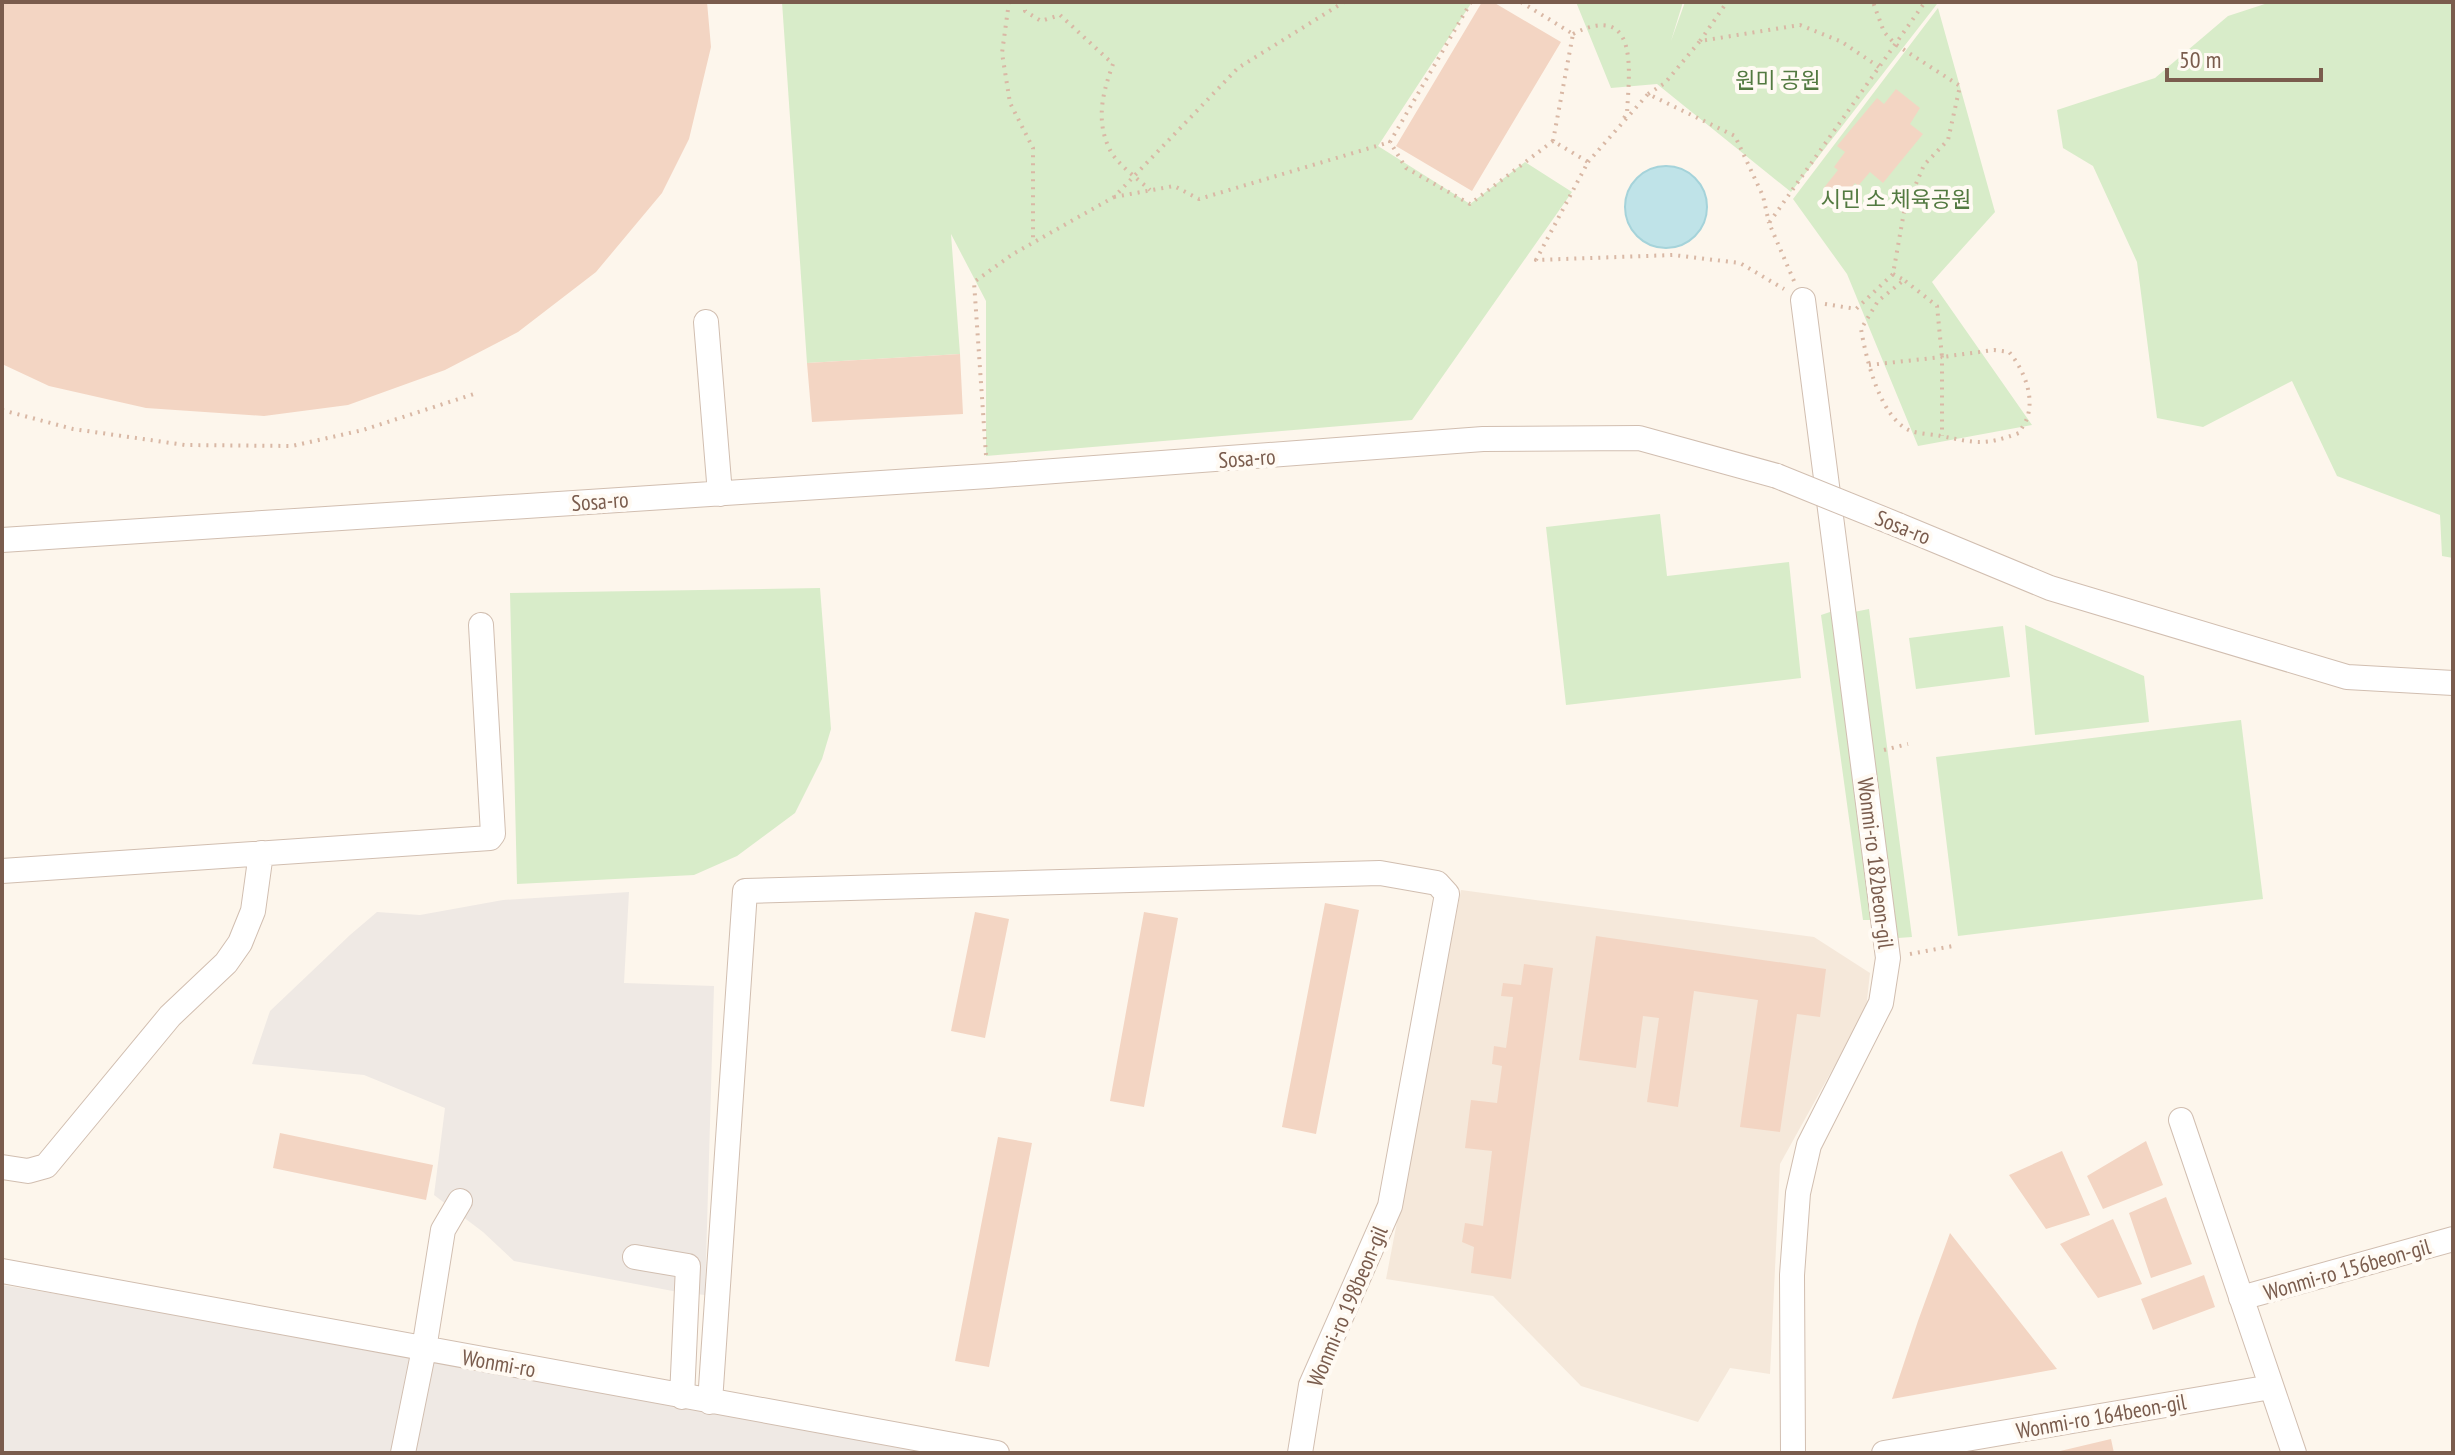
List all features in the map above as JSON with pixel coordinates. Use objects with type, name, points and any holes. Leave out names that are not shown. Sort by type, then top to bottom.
[{"type":"street","name":"Wonmi-ro 182beon-gil","points":[[1793,1453],[1792,1275],[1798,1193],[1809,1145],[1881,1003],[1888,958],[1803,300]]},
{"type":"street","points":[[706,322],[720,494]]},
{"type":"street","name":"Sosa-ro","points":[[2,540],[988,476],[1483,439],[1639,438],[1777,476],[2050,588],[2347,677],[2453,683]]},
{"type":"street","points":[[2,871],[490,838],[493,834],[481,625]]},
{"type":"street","points":[[2,1167],[28,1171],[46,1166],[170,1016],[226,963],[240,943],[253,911],[261,853]]},
{"type":"street","name":"Wonmi-ro 198beon-gil","points":[[710,1402],[745,891],[1380,873],[1437,883],[1447,894],[1390,1206],[1311,1385],[1300,1453]]},
{"type":"street","points":[[2181,1120],[2294,1453]]},
{"type":"street","points":[[403,1453],[443,1230],[460,1201]]},
{"type":"street","name":"Wonmi-ro 156beon-gil","points":[[2241,1298],[2453,1239]]},
{"type":"street","points":[[635,1257],[688,1266],[682,1397]]},
{"type":"street","name":"Wonmi-ro","points":[[2,1271],[997,1453]]},
{"type":"street","name":"Wonmi-ro 164beon-gil","points":[[1884,1453],[2271,1387]]},
{"type":"path","points":[[1009,2],[1002,53],[1010,103],[1033,148],[1033,242]]},
{"type":"path","points":[[1025,2],[1025,11],[1041,21],[1060,15],[1113,64],[1101,97],[1103,125],[1110,151],[1150,190]]},
{"type":"path","points":[[988,476],[974,282],[1033,242],[1114,197],[1238,68],[1344,2]]},
{"type":"path","points":[[1114,197],[1174,186],[1199,199],[1390,142],[1471,2]]},
{"type":"path","points":[[1521,2],[1573,34]]},
{"type":"path","points":[[1727,2],[1665,83],[1648,94],[1588,162],[1536,260],[1673,255],[1740,263],[1803,300],[1856,309],[1893,274],[1904,212],[1924,165],[1948,140],[1960,86],[1895,44],[1884,32],[1873,2]]},
{"type":"path","points":[[1769,223],[1925,2]]},
{"type":"path","points":[[1573,34],[1590,25],[1608,24],[1622,31],[1629,47],[1627,113],[1614,133]]},
{"type":"path","points":[[1700,41],[1800,25],[1842,42],[1879,67]]},
{"type":"path","points":[[1390,142],[1406,168],[1470,204],[1553,141],[1573,34]]},
{"type":"path","points":[[1648,94],[1735,136],[1763,196],[1769,223],[1803,300]]},
{"type":"path","points":[[1553,141],[1588,162]]},
{"type":"path","points":[[1893,274],[1937,306],[1942,357],[1942,436]]},
{"type":"path","points":[[1869,365],[1994,350],[2009,352],[2018,363],[2027,386],[2029,414],[2019,433],[1998,441],[1971,443],[1911,431],[1897,422],[1869,365],[1861,329],[1878,301],[1904,280]]},
{"type":"path","points":[[2,410],[73,429],[185,445],[292,446],[363,430],[474,394]]},
{"type":"path","points":[[1888,958],[1953,946]]},
{"type":"shaded area","points":[[1461,890],[1814,937],[1870,973],[1866,1009],[1780,1164],[1770,1374],[1730,1368],[1698,1422],[1581,1386],[1493,1296],[1386,1279]]},
{"type":"shaded area","points":[[629,892],[624,983],[714,986],[705,1295],[514,1261],[483,1232],[434,1195],[445,1108],[364,1075],[252,1064],[270,1011],[377,912],[420,915],[503,900]]},
{"type":"shaded area","points":[[2,1285],[209,1319],[931,1453],[2,1453]]},
{"type":"green space","points":[[782,2],[1472,2],[1378,146],[1470,204],[1525,162],[1572,192],[1412,420],[986,456],[986,301],[951,234],[960,354],[807,363]]},
{"type":"green space","name":"원미 공원","points":[[1576,2],[1683,2],[1671,41],[1685,2],[1937,4],[1791,192],[1657,84],[1611,88]]},
{"type":"green space","points":[[2271,2],[2453,2],[2453,558],[2442,556],[2440,515],[2337,476],[2292,381],[2203,427],[2157,418],[2137,262],[2093,166],[2063,148],[2057,110],[2155,78],[2228,16]]},
{"type":"green space","name":"시민 소 체육공원","points":[[1938,8],[1995,212],[1932,282],[2032,425],[1918,446],[1847,274],[1793,199]]},
{"type":"green space","points":[[1660,514],[1667,576],[1789,562],[1801,678],[1566,705],[1546,527]]},
{"type":"green space","points":[[820,588],[831,729],[822,759],[795,813],[737,856],[694,875],[517,884],[510,593]]},
{"type":"green space","points":[[1869,609],[1912,937],[1898,938],[1854,612]]},
{"type":"green space","points":[[1833,611],[1875,920],[1863,920],[1821,615]]},
{"type":"green space","points":[[2025,625],[2144,676],[2149,722],[2035,735]]},
{"type":"green space","points":[[2003,626],[2010,677],[1916,689],[1909,638]]},
{"type":"green space","points":[[2241,720],[2263,899],[1958,936],[1936,757]]},
{"type":"water","points":[[1666,166],[1682,169],[1695,178],[1704,191],[1707,207],[1704,223],[1695,236],[1682,245],[1666,248],[1650,245],[1637,236],[1628,223],[1625,207],[1628,191],[1637,178],[1650,169]]},
{"type":"building","points":[[2,2],[707,2],[711,47],[689,139],[662,193],[596,272],[518,332],[445,370],[348,405],[264,416],[146,408],[49,386],[2,364]]},
{"type":"building","points":[[1482,2],[1493,2],[1561,42],[1472,191],[1396,146]]},
{"type":"building","points":[[1896,89],[1920,108],[1910,124],[1923,134],[1883,183],[1870,172],[1858,186],[1855,183],[1840,203],[1823,189],[1838,170],[1834,167],[1845,152],[1837,146],[1877,98],[1884,104]]},
{"type":"building","points":[[960,354],[963,414],[812,422],[807,363]]},
{"type":"building","points":[[1325,903],[1359,910],[1316,1134],[1282,1127]]},
{"type":"building","points":[[975,912],[1009,919],[985,1038],[951,1031]]},
{"type":"building","points":[[1144,912],[1178,918],[1144,1107],[1110,1101]]},
{"type":"building","points":[[1596,936],[1826,969],[1820,1017],[1797,1014],[1780,1132],[1740,1127],[1758,1000],[1694,991],[1678,1107],[1647,1102],[1659,1018],[1643,1016],[1636,1068],[1579,1060]]},
{"type":"building","points":[[1524,964],[1553,968],[1511,1279],[1471,1273],[1474,1247],[1462,1242],[1465,1223],[1483,1226],[1492,1151],[1465,1148],[1471,1100],[1497,1103],[1502,1066],[1492,1064],[1494,1046],[1506,1048],[1513,997],[1501,996],[1503,983],[1521,985]]},
{"type":"building","points":[[280,1133],[433,1165],[426,1200],[273,1168]]},
{"type":"building","points":[[998,1137],[1032,1143],[989,1367],[955,1361]]},
{"type":"building","points":[[2146,1141],[2163,1185],[2103,1209],[2087,1176]]},
{"type":"building","points":[[2062,1151],[2090,1215],[2046,1229],[2009,1175]]},
{"type":"building","points":[[2166,1197],[2192,1264],[2151,1278],[2129,1213]]},
{"type":"building","points":[[2113,1219],[2142,1284],[2098,1298],[2060,1244]]},
{"type":"building","points":[[1950,1233],[2057,1369],[1892,1399],[1918,1321]]},
{"type":"building","points":[[2204,1275],[2215,1307],[2153,1330],[2141,1299]]},
{"type":"building","points":[[2111,1439],[2114,1453],[2056,1453],[2056,1452]]}]
